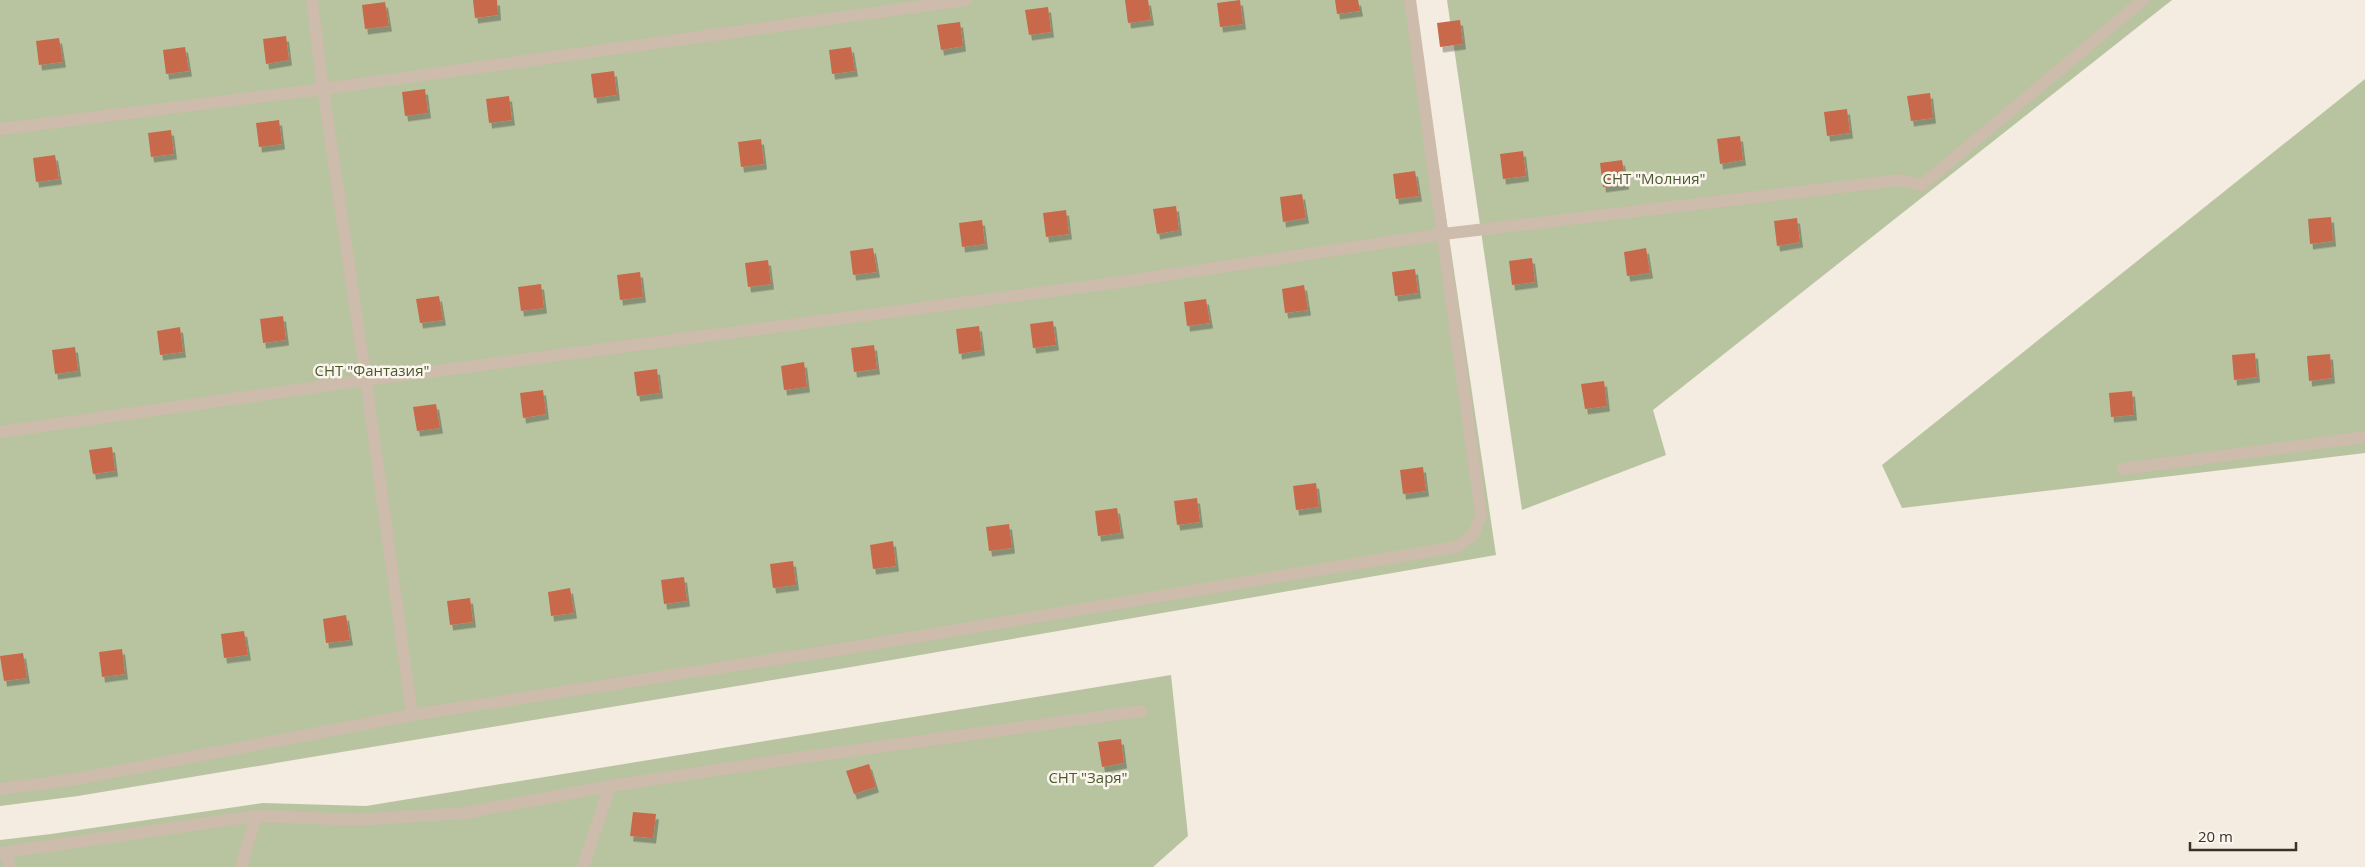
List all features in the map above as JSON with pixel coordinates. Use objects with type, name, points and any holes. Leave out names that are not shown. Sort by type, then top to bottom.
[{"type":"lane","points":[[312,0],[412,715]]},
{"type":"lane","points":[[0,129],[323,88],[966,0]]},
{"type":"lane","points":[[0,789],[76,779],[412,715],[849,648],[1457,547],[1473,535],[1481,515],[1410,0]]},
{"type":"lane","points":[[0,432],[366,380],[1114,283],[1443,234],[1900,180],[1922,185],[2143,0]]},
{"type":"lane","points":[[2123,469],[2365,437]]},
{"type":"lane","points":[[9,867],[4,853],[256,816],[358,820],[464,813],[610,786],[1141,711]]},
{"type":"lane","points":[[582,867],[610,786]]},
{"type":"lane","points":[[241,867],[256,816]]},
{"type":"green space","name":"СНТ \"Фантазия\"","points":[[0,0],[1414,0],[1496,555],[851,667],[78,796],[0,806]]},
{"type":"green space","name":"СНТ \"Молния\"","points":[[1447,0],[2172,0],[1653,410],[1666,455],[1522,510]]},
{"type":"green space","points":[[2365,79],[2365,453],[1902,508],[1882,465]]},
{"type":"green space","name":"СНТ \"Заря\"","points":[[1171,675],[1188,836],[1153,867],[0,867],[0,840],[263,803],[366,806]]},
{"type":"building","points":[[473,0],[497,0],[498,15],[475,18]]},
{"type":"building","points":[[1125,0],[1148,0],[1151,20],[1128,23]]},
{"type":"building","points":[[1240,0],[1243,24],[1220,27],[1217,3]]},
{"type":"building","points":[[1335,0],[1358,0],[1360,11],[1337,14]]},
{"type":"building","points":[[385,2],[389,26],[365,29],[362,5]]},
{"type":"building","points":[[1048,7],[1051,32],[1029,35],[1025,10]]},
{"type":"building","points":[[1460,20],[1463,44],[1440,47],[1437,23]]},
{"type":"building","points":[[960,22],[963,46],[941,50],[937,25]]},
{"type":"building","points":[[286,36],[289,60],[266,64],[263,39]]},
{"type":"building","points":[[59,38],[63,62],[39,65],[36,41]]},
{"type":"building","points":[[185,47],[189,71],[166,74],[163,50]]},
{"type":"building","points":[[851,47],[855,71],[832,74],[829,50]]},
{"type":"building","points":[[614,71],[617,95],[594,98],[591,74]]},
{"type":"building","points":[[425,89],[428,113],[405,116],[402,92]]},
{"type":"building","points":[[1930,93],[1933,118],[1911,121],[1907,96]]},
{"type":"building","points":[[509,96],[512,120],[489,123],[486,99]]},
{"type":"building","points":[[1847,109],[1850,133],[1827,136],[1824,112]]},
{"type":"building","points":[[279,120],[282,144],[259,147],[256,123]]},
{"type":"building","points":[[171,130],[174,154],[151,157],[148,133]]},
{"type":"building","points":[[1740,136],[1743,160],[1720,164],[1717,139]]},
{"type":"building","points":[[761,139],[764,164],[741,167],[738,142]]},
{"type":"building","points":[[1523,151],[1526,176],[1503,179],[1500,154]]},
{"type":"building","points":[[55,155],[59,179],[36,182],[33,158]]},
{"type":"building","points":[[1622,160],[1626,184],[1603,187],[1600,163]]},
{"type":"building","points":[[1415,171],[1419,196],[1396,199],[1393,174]]},
{"type":"building","points":[[1302,194],[1306,218],[1283,222],[1280,197]]},
{"type":"building","points":[[1176,206],[1179,230],[1157,234],[1153,209]]},
{"type":"building","points":[[1066,210],[1069,234],[1046,237],[1043,213]]},
{"type":"building","points":[[2331,217],[2333,241],[2310,244],[2308,219]]},
{"type":"building","points":[[1797,218],[1800,242],[1777,246],[1774,221]]},
{"type":"building","points":[[982,220],[985,244],[962,247],[959,223]]},
{"type":"building","points":[[873,248],[877,272],[853,275],[850,251]]},
{"type":"building","points":[[1646,248],[1650,273],[1627,276],[1624,252]]},
{"type":"building","points":[[1532,258],[1535,282],[1512,285],[1509,261]]},
{"type":"building","points":[[768,260],[771,284],[748,287],[745,263]]},
{"type":"building","points":[[1415,269],[1418,293],[1395,296],[1392,272]]},
{"type":"building","points":[[640,272],[643,297],[620,300],[617,275]]},
{"type":"building","points":[[541,284],[544,308],[521,311],[518,287]]},
{"type":"building","points":[[1304,285],[1308,310],[1285,313],[1282,289]]},
{"type":"building","points":[[439,296],[443,320],[420,323],[416,299]]},
{"type":"building","points":[[1206,299],[1210,323],[1187,326],[1184,302]]},
{"type":"building","points":[[283,316],[286,340],[263,343],[260,319]]},
{"type":"building","points":[[1053,321],[1056,345],[1033,348],[1030,324]]},
{"type":"building","points":[[979,326],[982,350],[959,354],[956,329]]},
{"type":"building","points":[[180,327],[183,352],[160,355],[157,331]]},
{"type":"building","points":[[874,345],[877,369],[854,372],[851,348]]},
{"type":"building","points":[[75,347],[78,371],[55,374],[52,350]]},
{"type":"building","points":[[2255,353],[2257,377],[2234,380],[2232,355]]},
{"type":"building","points":[[2330,354],[2332,378],[2309,381],[2307,356]]},
{"type":"building","points":[[804,362],[807,387],[784,390],[781,366]]},
{"type":"building","points":[[657,369],[660,393],[637,396],[634,372]]},
{"type":"building","points":[[1604,381],[1607,406],[1585,409],[1581,384]]},
{"type":"building","points":[[543,390],[546,414],[523,418],[520,393]]},
{"type":"building","points":[[2132,391],[2134,415],[2111,417],[2109,393]]},
{"type":"building","points":[[436,404],[440,428],[417,431],[413,407]]},
{"type":"building","points":[[112,447],[115,471],[93,474],[89,450]]},
{"type":"building","points":[[1423,467],[1426,491],[1403,494],[1400,470]]},
{"type":"building","points":[[1316,483],[1319,507],[1296,510],[1293,486]]},
{"type":"building","points":[[1197,498],[1200,522],[1177,525],[1174,501]]},
{"type":"building","points":[[1117,508],[1121,533],[1098,536],[1095,511]]},
{"type":"building","points":[[1009,524],[1012,548],[989,551],[986,527]]},
{"type":"building","points":[[893,541],[896,566],[873,569],[870,545]]},
{"type":"building","points":[[793,561],[796,585],[773,588],[770,564]]},
{"type":"building","points":[[684,577],[687,601],[664,604],[661,580]]},
{"type":"building","points":[[570,588],[574,613],[551,616],[548,592]]},
{"type":"building","points":[[470,598],[473,622],[450,625],[447,601]]},
{"type":"building","points":[[346,615],[350,640],[326,643],[323,619]]},
{"type":"building","points":[[244,631],[248,655],[224,658],[221,634]]},
{"type":"building","points":[[122,649],[125,674],[102,677],[99,652]]},
{"type":"building","points":[[23,653],[27,678],[4,681],[0,656]]},
{"type":"building","points":[[1121,739],[1124,763],[1102,767],[1098,742]]},
{"type":"building","points":[[869,764],[876,787],[854,794],[846,771]]},
{"type":"building","points":[[633,812],[656,814],[653,838],[630,836]]}]
